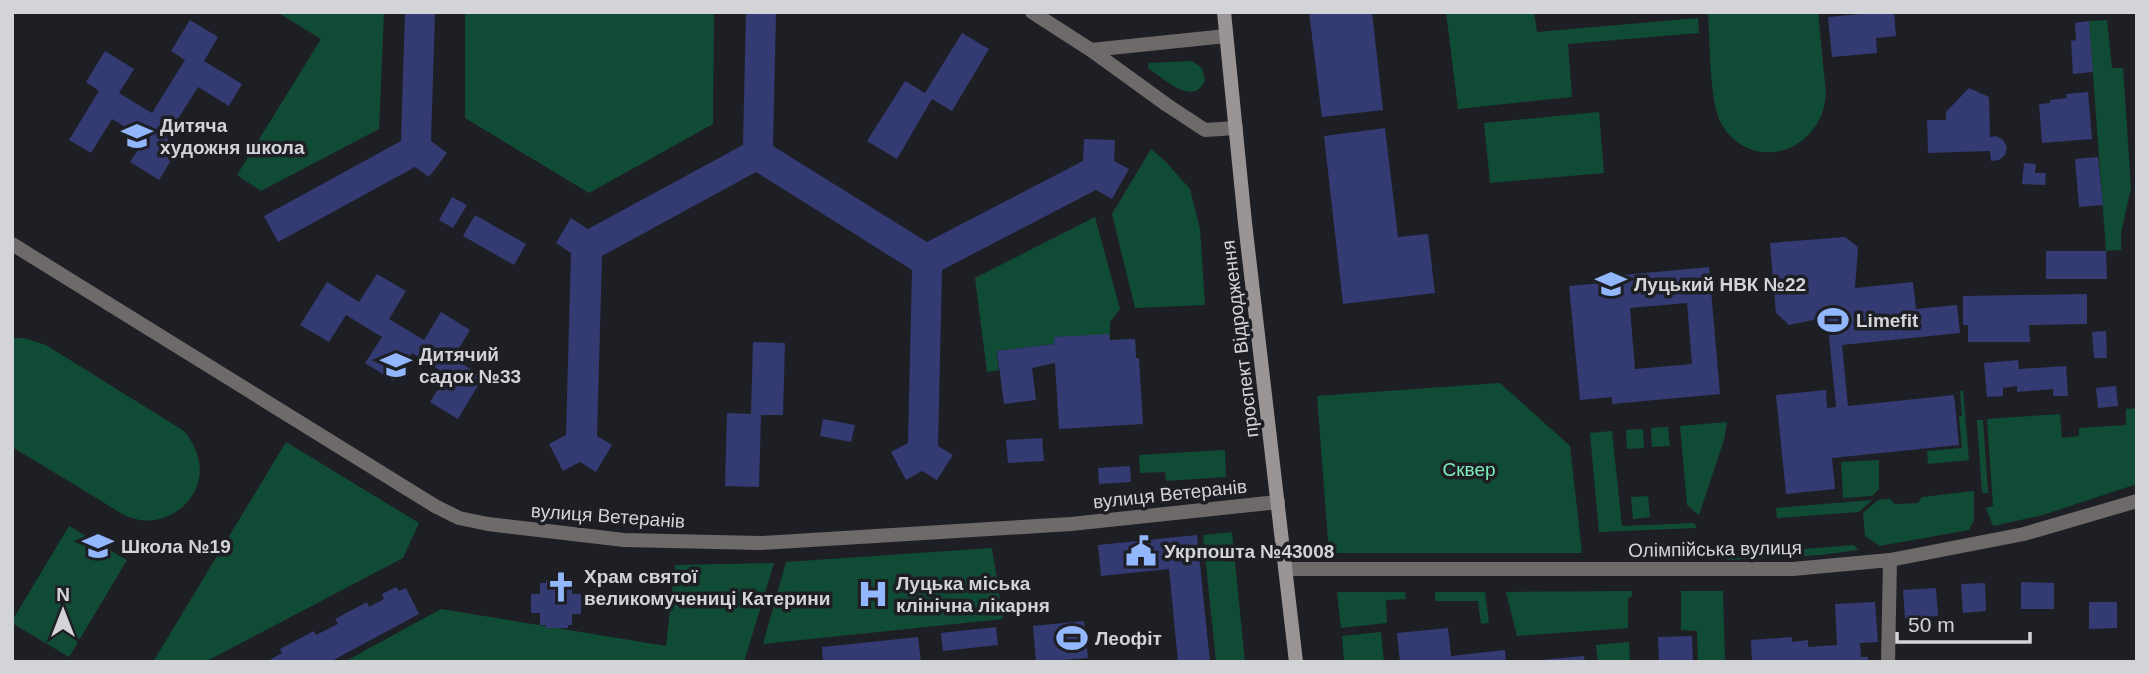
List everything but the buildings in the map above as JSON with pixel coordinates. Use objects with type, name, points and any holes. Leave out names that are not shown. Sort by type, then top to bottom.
[{"type":"main road","name":"проспект Відродження","points":[[1224,12],[1296,662]]},
{"type":"street","points":[[1032,12],[1205,130],[1236,128]]},
{"type":"street","points":[[1091,50],[1226,36]]},
{"type":"street","name":"вулиця Ветеранів","points":[[12,244],[435,506],[459,517],[488,524],[624,540],[761,543],[1071,524],[1278,502]]},
{"type":"street","name":"Олімпійська вулиця","points":[[1286,569],[1793,569],[1891,560],[2024,534],[2137,501]]},
{"type":"street","points":[[1888,662],[1891,560]]},
{"type":"green space","points":[[277,12],[384,12],[379,129],[261,191],[237,175],[321,39]]},
{"type":"green space","points":[[465,12],[714,12],[713,124],[589,193],[465,118]]},
{"type":"green space","points":[[1446,12],[1534,12],[1537,32],[1698,18],[1699,33],[1568,44],[1572,97],[1458,109]]},
{"type":"green space","points":[[1708,12],[1818,12],[1826,94],[1822,114],[1800,142],[1784,150],[1767,152],[1751,149],[1735,140],[1722,125],[1712,87]]},
{"type":"green space","points":[[2107,20],[2112,68],[2123,68],[2131,188],[2121,233],[2121,250],[2106,251],[2089,21]]},
{"type":"green space","points":[[1192,61],[1202,68],[1205,80],[1200,88],[1194,91],[1186,91],[1170,84],[1148,68],[1149,63]]},
{"type":"green space","points":[[1599,112],[1604,173],[1490,183],[1484,123]]},
{"type":"green space","points":[[1151,149],[1190,189],[1200,229],[1205,305],[1135,308],[1112,214]]},
{"type":"green space","points":[[1095,217],[1120,309],[1110,322],[1110,340],[1135,339],[1136,358],[1054,344],[997,351],[999,370],[987,372],[975,278]]},
{"type":"green space","points":[[12,338],[24,338],[46,345],[184,431],[196,450],[200,471],[197,486],[187,503],[162,518],[132,518],[12,447]]},
{"type":"green space","name":"Сквер","points":[[1500,383],[1570,446],[1582,553],[1329,553],[1317,396]]},
{"type":"green space","points":[[1963,390],[1969,460],[1928,464],[1927,451],[1962,448],[1959,416],[1962,416],[1960,391]]},
{"type":"green space","points":[[2137,408],[2137,484],[2043,515],[1993,526],[1986,508],[1993,506],[1987,419],[2060,414],[2062,438],[2079,436],[2079,428],[2126,425],[2126,409]]},
{"type":"green space","points":[[1977,420],[1983,420],[1988,493],[1982,493]]},
{"type":"green space","points":[[1727,422],[1724,440],[1699,515],[1687,505],[1680,426]]},
{"type":"green space","points":[[1668,427],[1670,446],[1652,447],[1651,428]]},
{"type":"green space","points":[[1643,429],[1644,448],[1627,449],[1626,430]]},
{"type":"green space","points":[[1612,431],[1622,526],[1694,523],[1697,528],[1599,532],[1590,433]]},
{"type":"green space","points":[[286,442],[419,523],[403,558],[205,662],[153,662]]},
{"type":"green space","points":[[1225,450],[1226,477],[1166,481],[1165,472],[1140,473],[1139,455]]},
{"type":"green space","points":[[1879,460],[1879,489],[1872,496],[1843,498],[1841,462]]},
{"type":"green space","points":[[1974,491],[1974,520],[1969,530],[1880,546],[1865,536],[1863,513],[1878,500],[1890,499],[1895,504],[1918,503],[1922,497]]},
{"type":"green space","points":[[1648,496],[1650,517],[1633,519],[1631,497]]},
{"type":"green space","points":[[1872,500],[1859,512],[1777,518],[1776,508]]},
{"type":"green space","points":[[69,526],[127,560],[69,657],[12,621]]},
{"type":"green space","points":[[1232,532],[1245,662],[1216,662],[1203,535]]},
{"type":"green space","points":[[1854,545],[1858,550],[1821,555],[1727,560],[1728,555]]},
{"type":"green space","name":"Луцька міська клінічна лікарня","points":[[992,548],[1003,619],[763,644],[786,562]]},
{"type":"green space","points":[[774,563],[744,662],[344,662],[441,609],[666,646],[675,565]]},
{"type":"green space","points":[[1632,591],[1632,596],[1628,598],[1628,628],[1517,636],[1506,592]]},
{"type":"green space","points":[[1681,591],[1723,591],[1725,662],[1698,662],[1697,631],[1681,630]]},
{"type":"green space","points":[[1337,592],[1405,592],[1406,599],[1386,600],[1387,623],[1341,628]]},
{"type":"green space","points":[[1435,592],[1485,592],[1489,623],[1481,624],[1478,601],[1435,601]]},
{"type":"green space","points":[[1381,632],[1384,662],[1344,662],[1342,636]]},
{"type":"green space","points":[[1629,642],[1630,662],[1598,662],[1596,645]]},
{"type":"place","name":"Дитяча художня школа","points":[[137,136]]},
{"type":"place","name":"Луцький НВК №22","points":[[1611,284]]},
{"type":"place","name":"Limefit","points":[[1833,320]]},
{"type":"place","name":"Дитячий садок №33","points":[[396,365]]},
{"type":"place","name":"Школа №19","points":[[98,546]]},
{"type":"place","name":"Укрпошта №43008","points":[[1141,551]]},
{"type":"place","name":"Храм святої великомучениці Катерини","points":[[561,587]]},
{"type":"place","name":"Луцька міська клінічна лікарня","points":[[873,594]]},
{"type":"place","name":"Леофіт","points":[[1072,638]]}]
